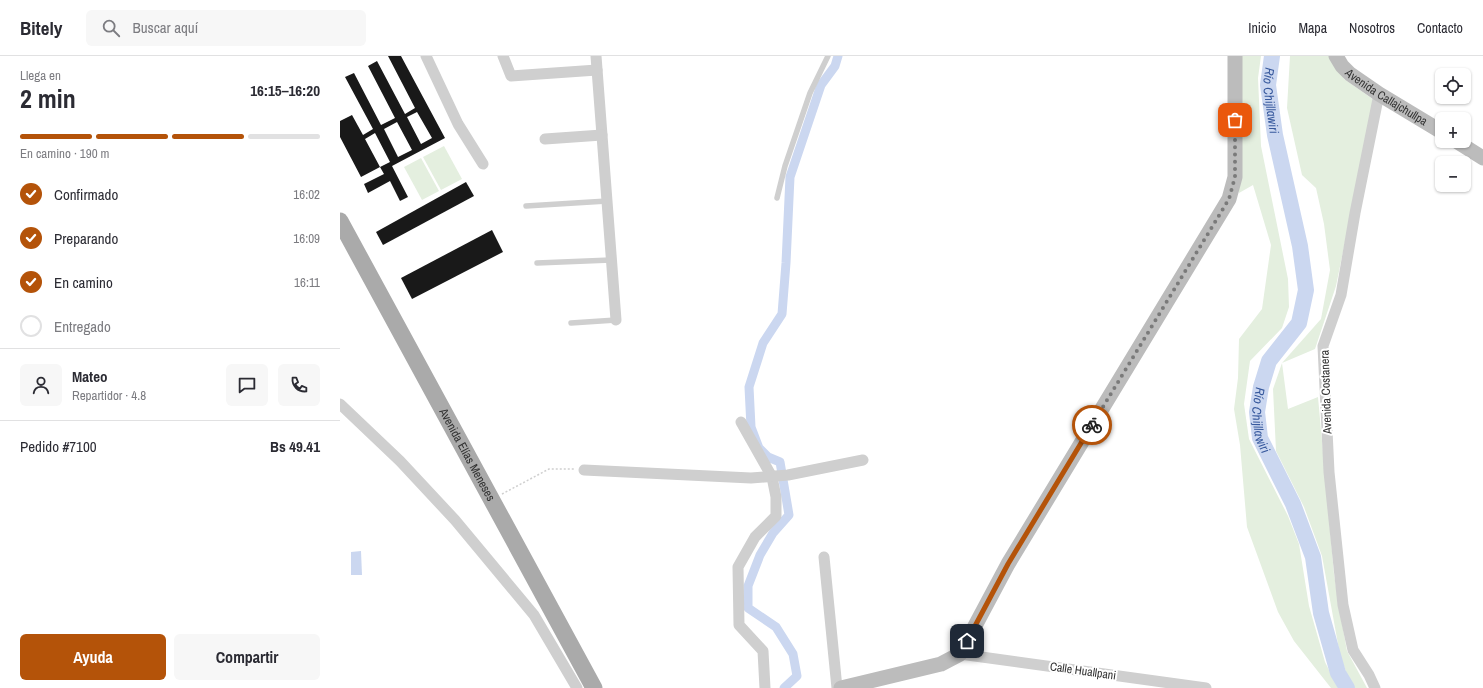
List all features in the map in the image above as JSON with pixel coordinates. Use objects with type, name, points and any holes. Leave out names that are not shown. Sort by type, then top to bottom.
[{"type":"main road","name":"Avenida Elías Meneses","points":[[341,224],[594,688]]},
{"type":"street","points":[[426,56],[458,124],[483,164]]},
{"type":"street","points":[[503,56],[512,76],[597,70]]},
{"type":"street","points":[[596,56],[616,320]]},
{"type":"street","points":[[841,688],[941,664],[960,654],[1008,564],[1229,199],[1235,177],[1235,56]]},
{"type":"street","name":"Avenida Callajchullpa","points":[[1336,56],[1342,66],[1350,74],[1379,94],[1435,128]]},
{"type":"street","name":"Avenida Costanera","points":[[1375,688],[1370,675],[1353,650],[1343,605],[1329,472],[1323,346],[1341,295],[1353,219],[1379,94]]},
{"type":"street","points":[[545,140],[602,135]]},
{"type":"street","points":[[1467,148],[1483,158]]},
{"type":"street","points":[[340,404],[405,466],[454,520],[534,615],[577,688]]},
{"type":"street","points":[[741,422],[779,476],[776,497],[776,516],[755,537],[738,566],[739,625],[763,651],[765,688]]},
{"type":"street","points":[[584,470],[751,478],[779,476],[863,460]]},
{"type":"street","points":[[824,557],[837,688]]},
{"type":"street","name":"Calle Huallpani","points":[[960,654],[1206,688]]},
{"type":"lane","points":[[777,198],[785,166],[810,93],[828,56]]},
{"type":"lane","points":[[526,206],[607,201]]},
{"type":"lane","points":[[537,263],[612,260]]},
{"type":"lane","points":[[570,323],[616,320]]},
{"type":"path","points":[[491,499],[515,488],[534,476],[549,469],[584,470]]},
{"type":"green space","points":[[1241,56],[1261,56],[1258,78],[1261,146],[1288,279],[1289,307],[1282,328],[1250,361],[1244,404],[1249,439],[1288,516],[1299,544],[1309,606],[1325,662],[1338,688],[1331,688],[1294,641],[1278,612],[1247,527],[1240,445],[1234,409],[1238,378],[1239,339],[1262,309],[1271,245],[1253,185],[1239,193]]},
{"type":"green space","points":[[1290,56],[1334,56],[1344,79],[1374,100],[1336,286],[1315,349],[1282,363],[1321,319],[1330,270],[1324,224],[1316,188],[1302,175],[1287,108]]},
{"type":"green space","points":[[444,146],[462,179],[441,190],[423,157]]},
{"type":"green space","points":[[421,158],[439,191],[422,200],[404,167]]},
{"type":"green space","points":[[1282,363],[1288,409],[1318,397],[1334,574],[1339,607],[1347,651],[1367,688],[1355,688],[1349,680],[1340,655],[1322,556],[1304,507],[1276,451],[1273,389]]},
{"type":"water","points":[[361,551],[362,575],[351,575],[351,552]]},
{"type":"building","points":[[388,56],[401,56],[445,138],[392,166],[408,197],[400,201],[390,181],[368,193],[364,184],[384,174],[380,167],[361,177],[340,137],[340,121],[352,115],[363,135],[373,129],[345,77],[354,73],[381,125],[395,118],[368,66],[377,61],[405,114],[415,108]],"holes":[[[417,112],[432,138],[421,144],[407,117]],[[397,122],[412,150],[398,157],[384,129]],[[375,133],[390,162],[380,167],[365,139]]]},
{"type":"building","points":[[466,182],[474,196],[383,245],[376,232]]},
{"type":"building","points":[[492,230],[503,252],[412,299],[401,278]]},
{"type":"waterway","points":[[784,688],[797,676],[793,654],[776,627],[748,608],[748,586],[760,555],[773,533],[789,515],[780,462],[768,457],[759,448],[751,427],[749,387],[763,343],[782,314],[790,177],[821,85],[835,66],[838,56]]},
{"type":"waterway","name":"Río Chijllawiri","points":[[1272,56],[1268,85],[1275,135],[1300,246],[1306,290],[1299,323],[1269,361],[1261,387],[1257,412],[1260,438],[1293,504],[1313,557],[1321,613],[1338,673],[1347,688]]},
{"type":"way so far","points":[[1092,425],[1229,199],[1235,177],[1235,120]]},
{"type":"route","points":[[967,641],[1008,564],[1092,425]]}]
